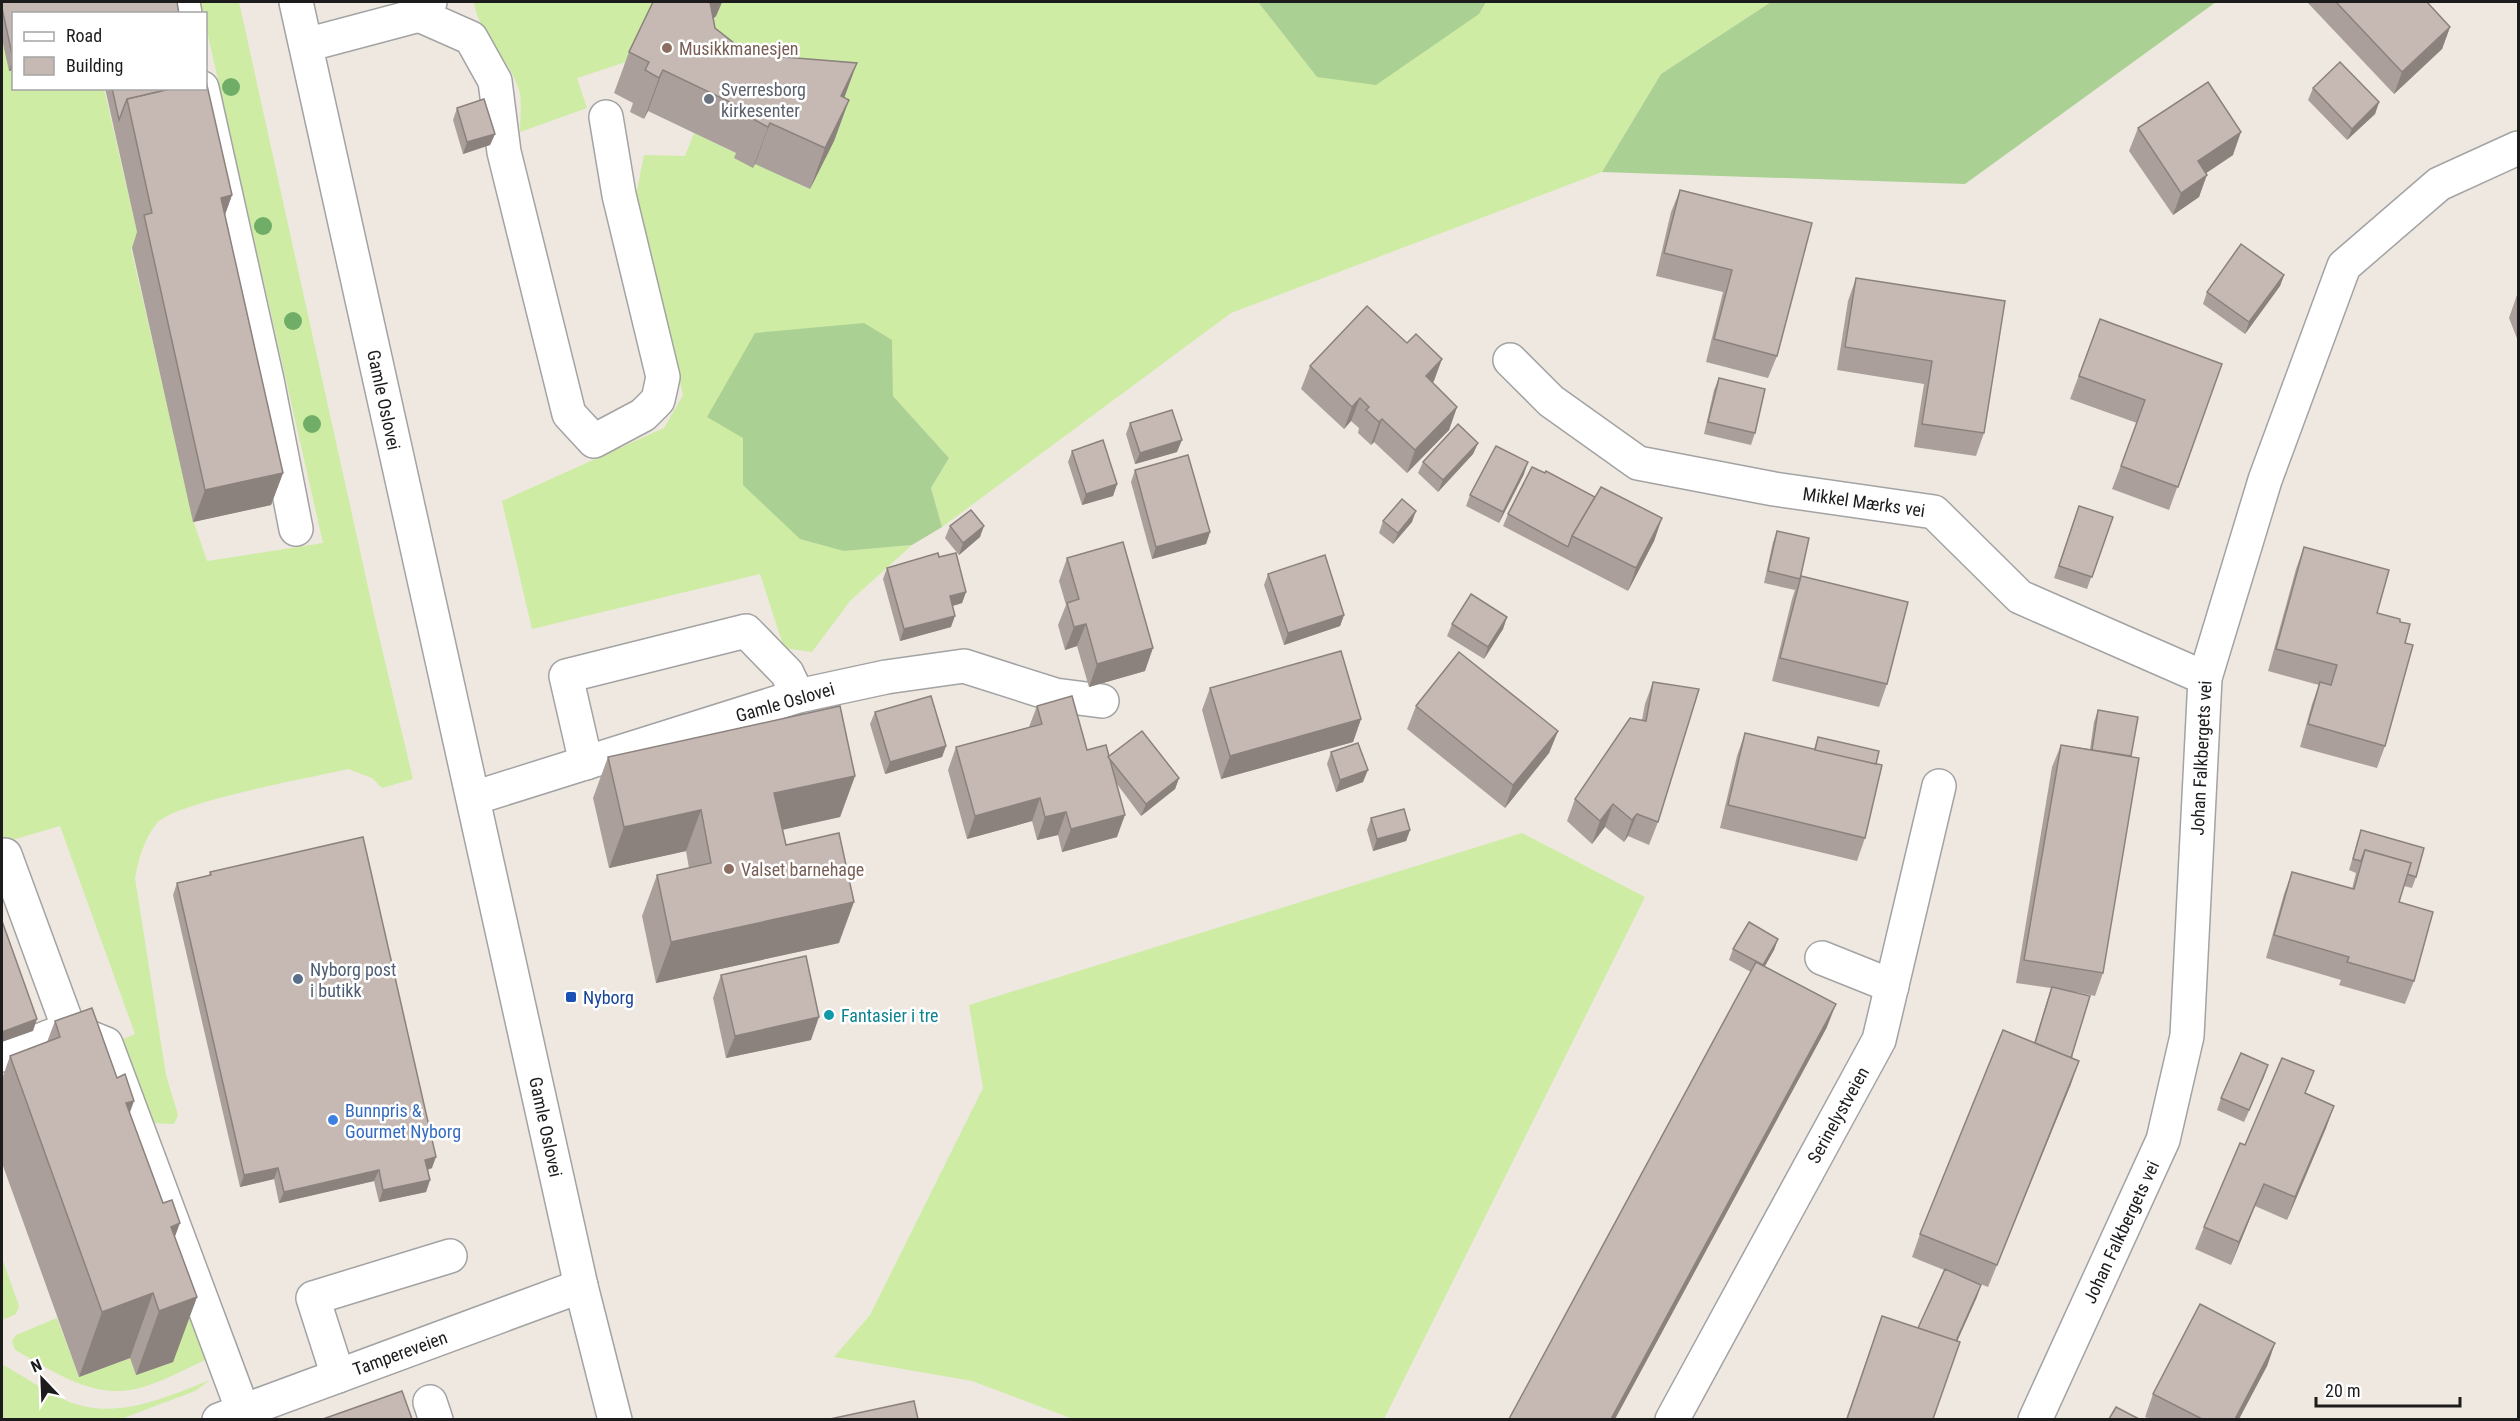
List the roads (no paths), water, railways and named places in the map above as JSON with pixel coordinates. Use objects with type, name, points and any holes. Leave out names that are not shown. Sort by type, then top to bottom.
[{"type":"street","name":"Gamle Oslovei","points":[[296,2],[581,1286],[615,1419]]},
{"type":"street","points":[[306,45],[424,8],[471,38],[495,81],[504,152],[569,414],[594,441],[643,416],[658,400],[663,376],[619,195],[606,117]]},
{"type":"street","points":[[202,90],[267,380],[296,530]]},
{"type":"street","name":"Johan Falkbergets vei","points":[[2035,1419],[2163,1140],[2187,1036],[2205,678],[2265,480],[2344,266],[2439,184],[2518,148]]},
{"type":"street","name":"Mikkel Mærks vei","points":[[1510,360],[1551,401],[1638,463],[1773,489],[1934,512],[2020,597],[2205,678]]},
{"type":"street","points":[[586,763],[566,676],[746,631],[787,673],[798,696]]},
{"type":"street","name":"Gamle Oslovei","points":[[474,798],[798,696],[886,677],[964,666],[1055,695],[1102,701]]},
{"type":"street","name":"Serinelystveien","points":[[1672,1419],[1879,1040],[1939,786]]},
{"type":"street","points":[[2,856],[5,855],[9,865],[69,1029]]},
{"type":"street","points":[[1822,958],[1892,986]]},
{"type":"street","points":[[2,1055],[69,1029],[106,1044],[251,1413]]},
{"type":"street","points":[[338,1376],[313,1298],[450,1256]]},
{"type":"street","name":"Tampereveien","points":[[251,1413],[338,1376],[581,1286]]},
{"type":"place","name":"Musikkmanesjen","points":[[667,48]]},
{"type":"place","name":"Sverresborg kirkesenter","points":[[709,99]]},
{"type":"place","name":"Valset barnehage","points":[[729,869]]},
{"type":"place","name":"Nyborg post i butikk","points":[[298,979]]},
{"type":"place","name":"Nyborg","points":[[571,997]]},
{"type":"place","name":"Fantasier i tre","points":[[829,1015]]},
{"type":"place","name":"Bunnpris & Gourmet Nyborg","points":[[333,1120]]}]
